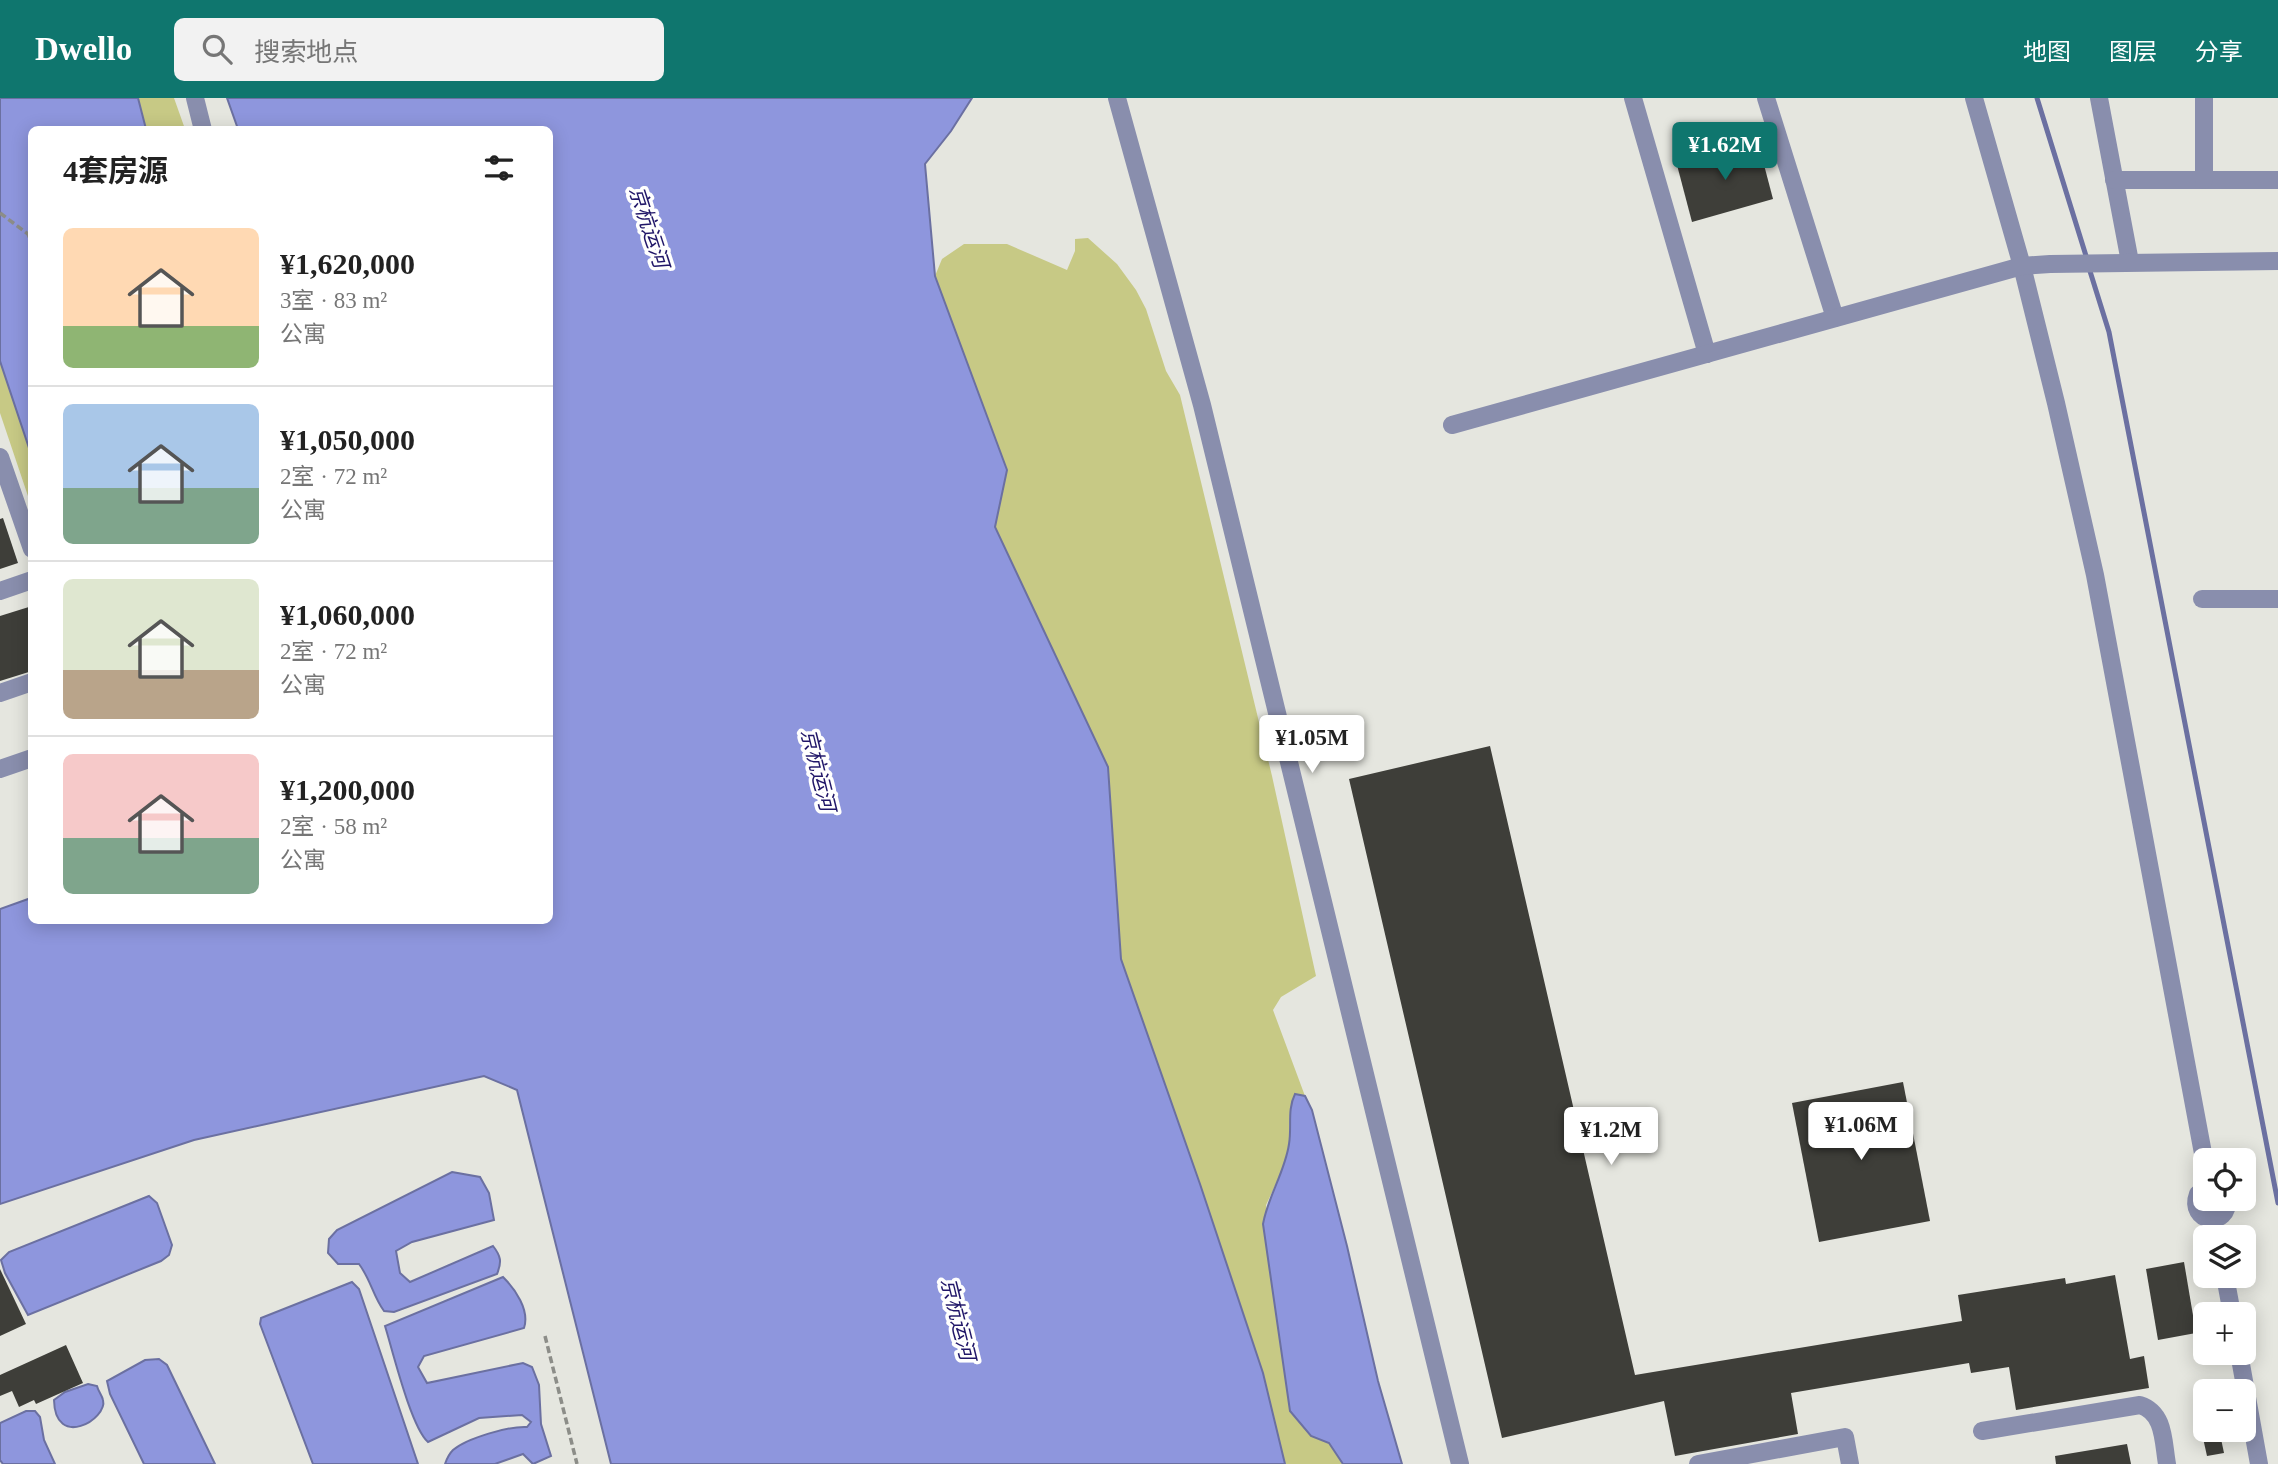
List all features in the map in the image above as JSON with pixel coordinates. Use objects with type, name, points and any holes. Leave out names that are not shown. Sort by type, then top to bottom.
[{"type":"street","points":[[195,98],[202,126]]},
{"type":"street","points":[[1117,98],[1202,405],[1460,1464]]},
{"type":"street","points":[[1633,98],[1707,354]]},
{"type":"street","points":[[1766,98],[1835,318]]},
{"type":"street","points":[[1974,98],[2022,266],[2095,575],[2202,1148]]},
{"type":"street","points":[[2099,98],[2114,180],[2122,262]]},
{"type":"street","points":[[2204,98],[2204,180]]},
{"type":"street","points":[[2114,180],[2278,180]]},
{"type":"street","points":[[1452,425],[2022,266],[2278,261]]},
{"type":"street","points":[[0,457],[3,477],[28,539]]},
{"type":"street","points":[[0,591],[28,581]]},
{"type":"street","points":[[2202,599],[2278,599]]},
{"type":"street","points":[[0,693],[28,683]]},
{"type":"street","points":[[0,769],[28,759]]},
{"type":"street","points":[[2199,1211],[2214,1219]]},
{"type":"street","points":[[2214,1219],[2224,1211]]},
{"type":"street","points":[[2214,1219],[2215,1225]]},
{"type":"street","points":[[2241,1365],[2259,1464]]},
{"type":"street","points":[[1982,1431],[2140,1405],[2157,1415],[2167,1464]]},
{"type":"street","points":[[1699,1464],[1845,1437],[1850,1464]]},
{"type":"path","points":[[0,214],[28,234]]},
{"type":"path","points":[[545,1336],[577,1464]]},
{"type":"green space","points":[[0,98],[174,98],[184,126],[28,126],[28,496],[0,413]]},
{"type":"green space","points":[[1088,238],[1117,264],[1136,290],[1146,309],[1166,371],[1180,395],[1272,776],[1316,976],[1281,997],[1273,1010],[1305,1096],[1296,1094],[1293,1100],[1288,1151],[1266,1205],[1290,1411],[1311,1435],[1329,1443],[1343,1464],[1285,1464],[1263,1373],[1200,1184],[1120,959],[1108,767],[995,527],[1007,470],[935,276],[942,259],[964,244],[1007,244],[1067,270],[1075,251],[1075,239]]},
{"type":"water","points":[[0,98],[138,98],[145,126],[28,126],[28,445],[0,361]]},
{"type":"water","name":"京杭运河","points":[[227,98],[972,98],[925,164],[935,276],[1007,470],[995,527],[1108,767],[1121,959],[1263,1373],[1285,1464],[611,1464],[517,1090],[484,1076],[194,1140],[0,1204],[0,909],[28,899],[28,924],[553,924],[553,126],[237,126]]},
{"type":"water","points":[[1295,1094],[1305,1096],[1312,1110],[1378,1381],[1402,1464],[1343,1464],[1329,1443],[1311,1436],[1290,1411],[1263,1224],[1287,1154],[1291,1106]]},
{"type":"water","points":[[452,1172],[480,1177],[489,1193],[494,1220],[412,1242],[396,1251],[400,1273],[410,1282],[493,1246],[500,1259],[497,1274],[394,1312],[384,1311],[359,1264],[338,1264],[328,1253],[329,1239],[337,1230]]},
{"type":"water","points":[[149,1196],[157,1203],[172,1245],[169,1255],[161,1261],[28,1315],[5,1273],[1,1260],[9,1252]]},
{"type":"water","points":[[503,1277],[523,1307],[524,1328],[424,1356],[418,1367],[427,1383],[523,1363],[532,1367],[539,1385],[541,1424],[551,1456],[533,1464],[523,1454],[495,1464],[445,1464],[453,1450],[468,1441],[499,1431],[527,1427],[531,1422],[522,1415],[479,1418],[428,1442],[409,1406],[385,1326]]},
{"type":"water","points":[[352,1282],[359,1289],[418,1464],[313,1464],[260,1324],[261,1318]]},
{"type":"water","points":[[159,1359],[167,1365],[215,1464],[144,1464],[110,1394],[107,1381],[145,1360]]},
{"type":"water","points":[[88,1384],[97,1386],[103,1400],[98,1415],[81,1426],[63,1424],[57,1415],[54,1400],[65,1392]]},
{"type":"water","points":[[26,1411],[35,1411],[40,1417],[44,1440],[55,1464],[3,1464],[0,1460],[0,1423]]},
{"type":"building","points":[[1758,142],[1773,199],[1692,222],[1677,165]]},
{"type":"building","points":[[3,518],[18,563],[0,569],[0,519]]},
{"type":"building","points":[[28,607],[28,672],[0,681],[0,616]]},
{"type":"building","points":[[1490,746],[1635,1375],[1962,1321],[1958,1295],[2065,1278],[2066,1284],[2115,1275],[2130,1359],[2144,1356],[2149,1388],[2016,1410],[2009,1367],[1971,1373],[1969,1363],[1791,1393],[1798,1434],[1675,1456],[1664,1401],[1502,1438],[1349,779]]},
{"type":"building","points":[[1903,1082],[1930,1221],[1819,1242],[1792,1103]]},
{"type":"building","points":[[2184,1262],[2193,1315],[2193,1334],[2158,1340],[2146,1269]]},
{"type":"building","points":[[0,1269],[26,1324],[0,1336]]},
{"type":"building","points":[[66,1345],[83,1383],[36,1404],[34,1400],[19,1407],[12,1391],[0,1396],[0,1375]]},
{"type":"building","points":[[2204,1442],[2222,1442],[2224,1453],[2207,1456]]},
{"type":"building","points":[[2127,1444],[2131,1464],[2056,1464],[2055,1456]]},
{"type":"waterway","points":[[2037,98],[2087,259]]},
{"type":"waterway","points":[[2089,268],[2109,332],[2278,1203]]}]
